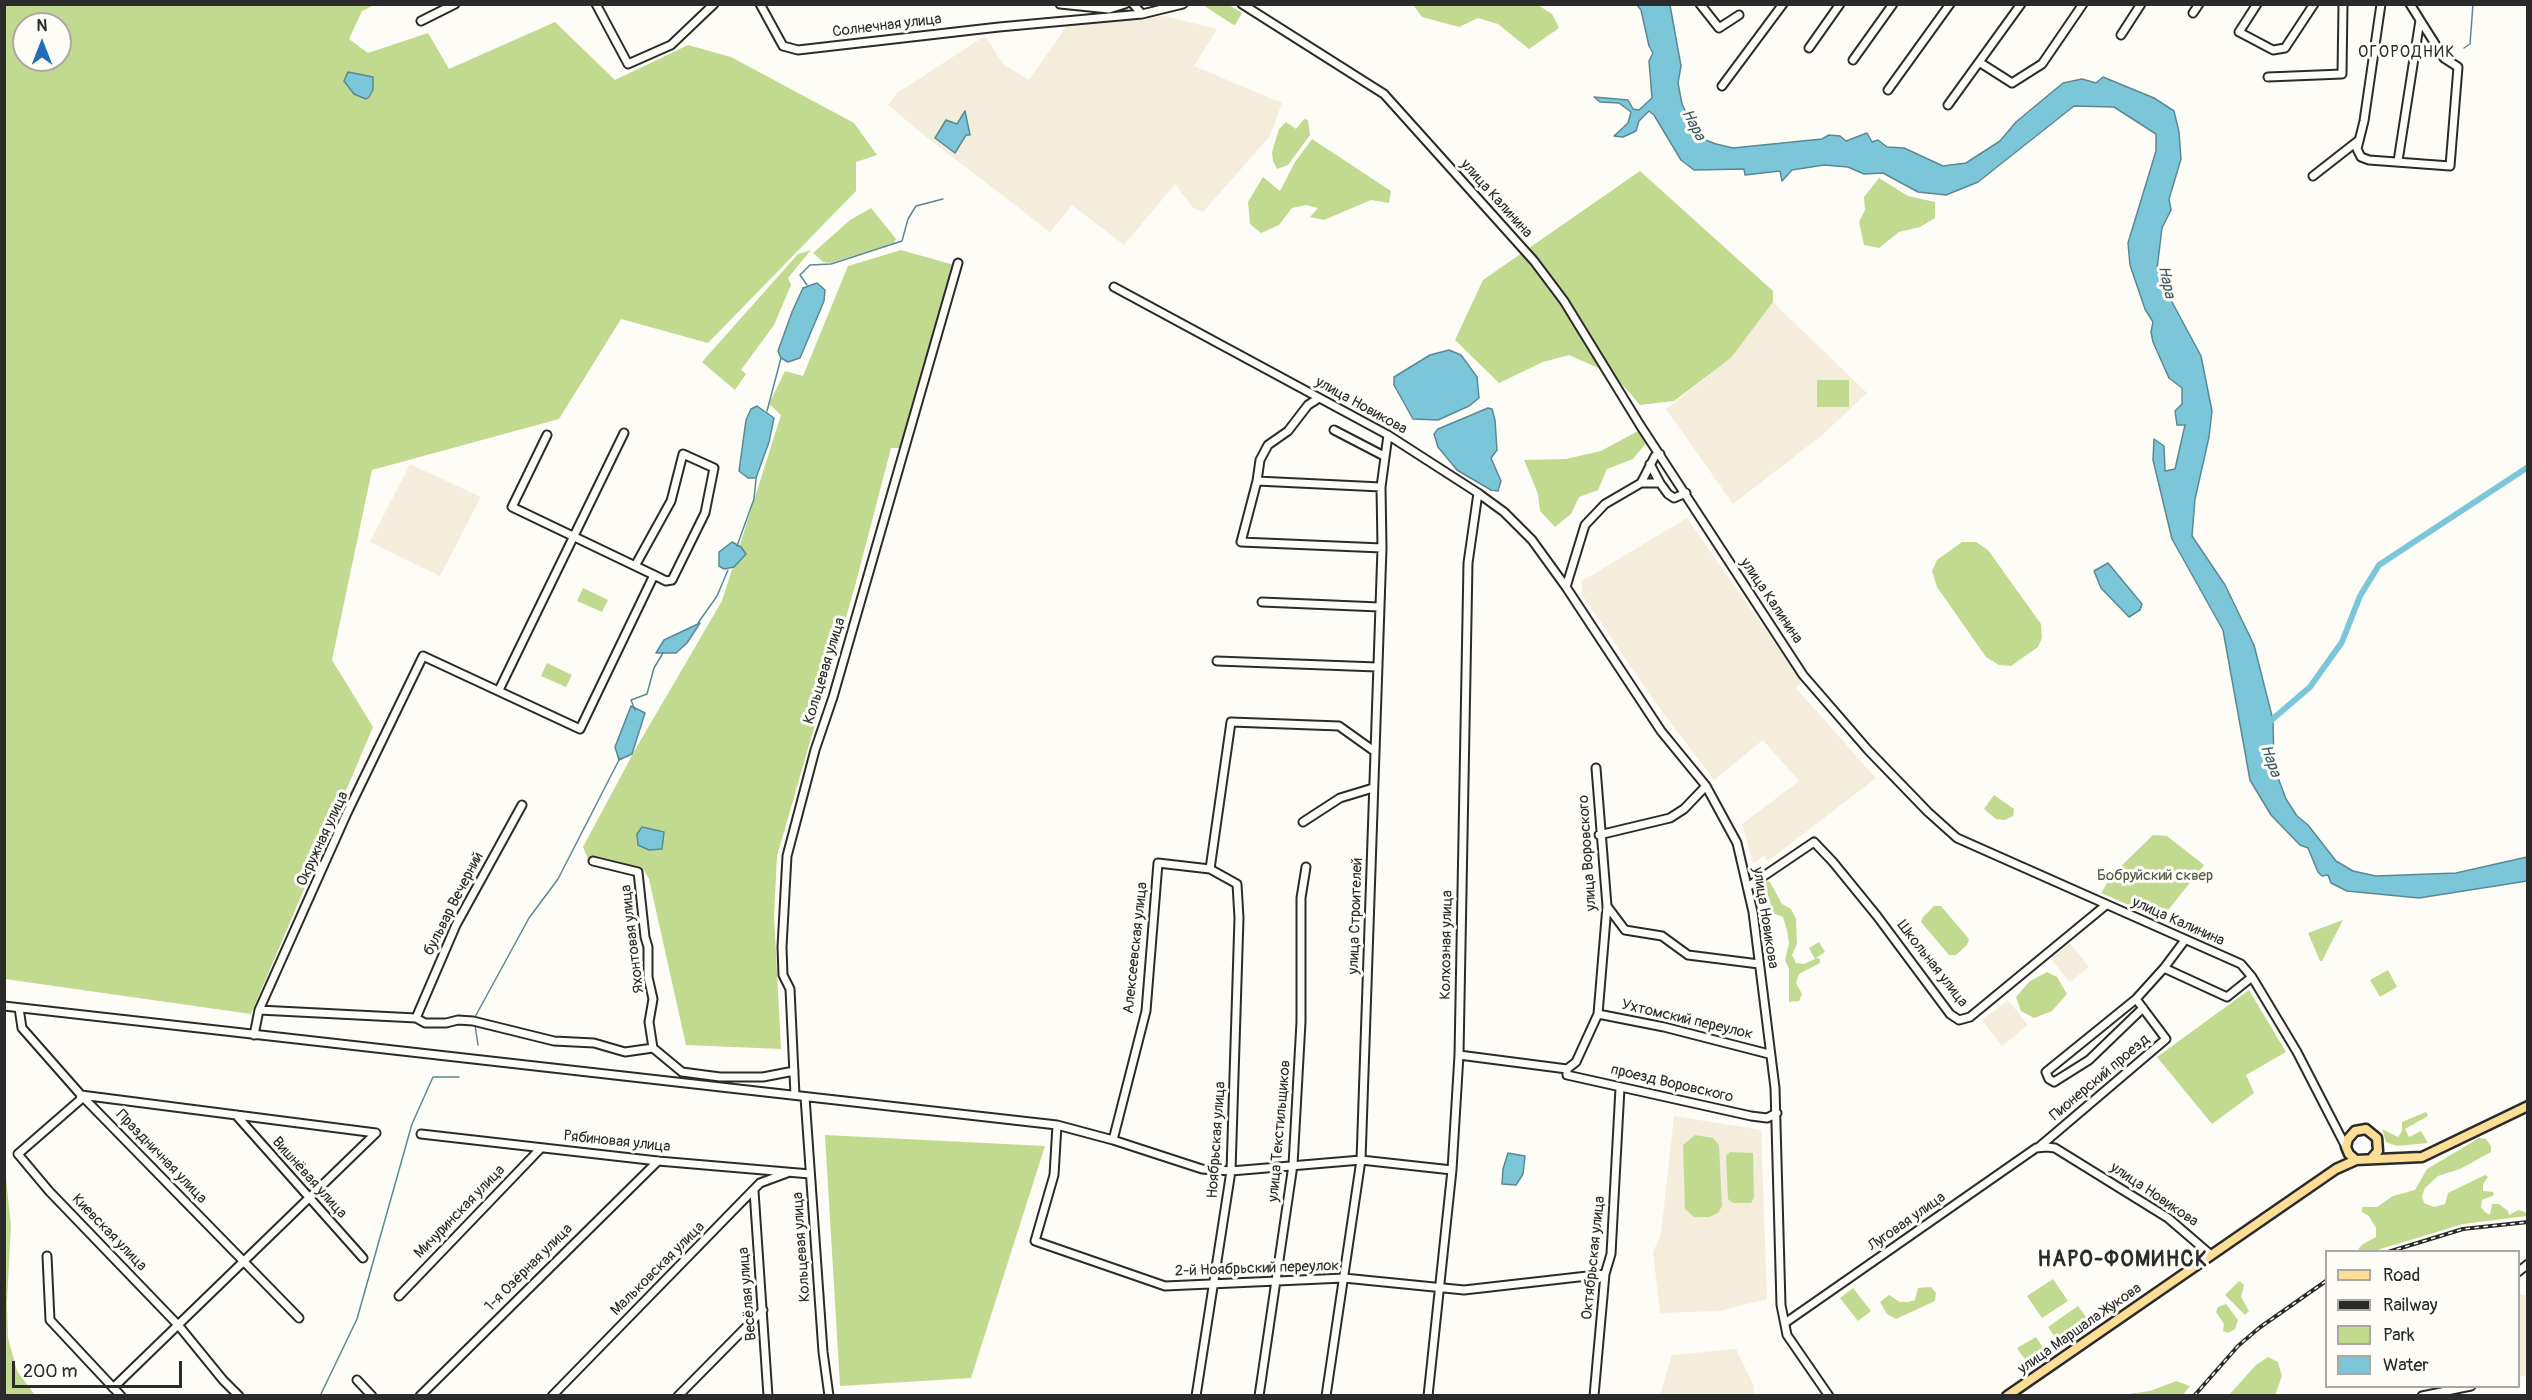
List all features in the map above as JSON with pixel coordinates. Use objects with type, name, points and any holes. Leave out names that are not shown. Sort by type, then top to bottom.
[{"type":"main road","points":[[2346,1148],[2356,1160],[2393,1156],[2422,1157],[2528,1106]]},
{"type":"main road","points":[[2346,1162],[2346,1148],[2352,1133],[2362,1129],[2372,1132],[2379,1144],[2393,1156]]},
{"type":"main road","points":[[2371,1159],[2378,1151],[2379,1144]]},
{"type":"main road","name":"улица Маршала Жукова","points":[[2007,1395],[2346,1162],[2356,1160]]},
{"type":"street","points":[[421,21],[455,4]]},
{"type":"street","points":[[596,4],[628,64],[671,45],[714,4]]},
{"type":"street","name":"Солнечная улица","points":[[760,4],[783,46],[798,50],[999,27],[1142,14],[1183,4]]},
{"type":"street","points":[[1060,4],[1109,9],[1125,4]]},
{"type":"street","points":[[1134,4],[1142,14]]},
{"type":"street","name":"улица Калинина","points":[[1242,4],[1368,82],[1404,115],[1545,274],[1803,675],[1868,750],[1949,833],[2241,964],[2252,977],[2339,1130],[2346,1148]]},
{"type":"street","points":[[1700,4],[1719,28],[1739,15]]},
{"type":"street","points":[[1722,86],[1783,4]]},
{"type":"street","points":[[1809,48],[1840,4]]},
{"type":"street","points":[[1853,60],[1893,4]]},
{"type":"street","points":[[1888,90],[1950,4]]},
{"type":"street","points":[[1948,105],[2021,4]]},
{"type":"street","points":[[1979,63],[2012,83],[2042,64],[2083,4]]},
{"type":"street","points":[[2121,35],[2141,4]]},
{"type":"street","points":[[2193,13],[2199,4]]},
{"type":"street","points":[[2257,4],[2239,32],[2273,50],[2285,48],[2314,4]]},
{"type":"street","points":[[2268,77],[2342,74],[2343,4]]},
{"type":"street","points":[[2381,4],[2357,149],[2361,157],[2369,160],[2450,166],[2458,67],[2444,58],[2410,4]]},
{"type":"street","points":[[2398,161],[2420,20]]},
{"type":"street","points":[[2313,177],[2359,141]]},
{"type":"street","name":"Кольцевая улица","points":[[795,1095],[790,989],[783,975],[782,947],[787,856],[815,750],[833,697],[958,263]]},
{"type":"street","name":"улица Новикова","points":[[1114,287],[1388,435],[1504,512],[1532,540],[1566,587],[1661,731],[1706,786],[1737,843],[1749,886],[1777,1113],[1781,1305],[1787,1335],[1829,1395]]},
{"type":"street","points":[[1319,398],[1308,405],[1288,431],[1268,446],[1260,460],[1257,481],[1241,542],[1382,548]]},
{"type":"street","points":[[1334,430],[1384,456]]},
{"type":"street","points":[[624,433],[499,690],[579,729],[654,575]]},
{"type":"street","points":[[547,435],[512,507],[666,581],[672,580],[705,513],[714,468],[683,454],[671,501],[635,566]]},
{"type":"street","name":"улица Строителей","points":[[1326,1395],[1361,1161],[1382,548],[1381,487],[1388,435]]},
{"type":"street","points":[[1641,483],[1650,464],[1660,454]]},
{"type":"street","points":[[1650,464],[1668,494],[1674,498],[1686,494]]},
{"type":"street","points":[[1257,481],[1381,487]]},
{"type":"street","points":[[1566,587],[1585,525],[1605,504],[1641,483],[1660,483]]},
{"type":"street","name":"Колхозная улица","points":[[1428,1395],[1452,1170],[1459,1055],[1468,563],[1478,493]]},
{"type":"street","points":[[1262,602],[1379,607]]},
{"type":"street","name":"Окружная улица","points":[[254,1035],[259,1010],[347,813],[423,656],[499,690]]},
{"type":"street","points":[[1217,661],[1377,667]]},
{"type":"street","points":[[1210,869],[1231,722],[1339,726],[1374,752]]},
{"type":"street","name":"улица Воровского","points":[[1567,1069],[1576,1062],[1598,1014],[1606,906],[1599,835],[1596,768]]},
{"type":"street","points":[[1599,835],[1670,818],[1684,809],[1706,786]]},
{"type":"street","points":[[1303,822],[1340,798],[1373,788]]},
{"type":"street","name":"бульвар Вечерний","points":[[416,1018],[456,925],[522,805]]},
{"type":"street","name":"Школьная улица","points":[[1749,886],[1814,842],[1877,916],[1950,1014],[1959,1020],[1970,1017],[2106,905]]},
{"type":"street","name":"Яхонтовая улица","points":[[593,861],[638,872],[648,947],[648,977],[653,999],[649,1022],[653,1048]]},
{"type":"street","name":"Алексеевская улица","points":[[1113,1140],[1146,1011],[1158,863],[1210,869]]},
{"type":"street","name":"улица Текстильщиков","points":[[1259,1395],[1293,1165],[1301,1022],[1301,898],[1306,867]]},
{"type":"street","name":"Ноябрьская улица","points":[[1196,1395],[1231,1171],[1239,918],[1237,884],[1210,869]]},
{"type":"street","points":[[1606,906],[1625,930],[1662,936],[1688,955],[1759,964]]},
{"type":"street","points":[[2143,1008],[2089,1060],[2054,1082],[2049,1079],[2046,1072],[2136,999],[2186,940]]},
{"type":"street","points":[[2164,968],[2227,997],[2252,977]]},
{"type":"street","name":"Пионерский проезд","points":[[2036,1148],[2166,1040],[2136,999]]},
{"type":"street","points":[[4,1006],[1057,1125],[1203,1169],[1231,1171],[1361,1161],[1452,1170]]},
{"type":"street","name":"Праздничная улица","points":[[18,1008],[22,1028],[81,1095],[298,1317]]},
{"type":"street","points":[[259,1010],[416,1018],[425,1023],[473,1021],[554,1041],[594,1043],[625,1052],[653,1048],[682,1072],[720,1077],[763,1077],[794,1071]]},
{"type":"street","name":"Ухтомский переулок","points":[[1598,1014],[1664,1027],[1769,1054]]},
{"type":"street","points":[[1459,1055],[1567,1069]]},
{"type":"street","name":"проезд Воровского","points":[[1567,1069],[1567,1075],[1751,1116],[1767,1118],[1777,1113]]},
{"type":"street","name":"Октябрьская улица","points":[[1594,1395],[1605,1274],[1611,1254],[1620,1088]]},
{"type":"street","points":[[81,1095],[376,1133],[113,1388]]},
{"type":"street","name":"Киевская улица","points":[[81,1095],[80,1100],[18,1154],[49,1191],[179,1326],[223,1380],[239,1395]]},
{"type":"street","name":"Кольцевая улица","points":[[804,1097],[823,1352],[829,1395]]},
{"type":"street","name":"Вишнёвая улица","points":[[236,1114],[363,1258]]},
{"type":"street","name":"2-й Ноябрьский переулок","points":[[1057,1125],[1054,1175],[1035,1241],[1165,1286],[1213,1282],[1344,1278],[1464,1290],[1605,1274]]},
{"type":"street","points":[[2339,1130],[2352,1133]]},
{"type":"street","name":"Рябиновая улица","points":[[421,1134],[658,1161],[810,1174]]},
{"type":"street","name":"улица Новикова","points":[[2047,1147],[2055,1148],[2168,1218],[2211,1255]]},
{"type":"street","name":"Луговая улица","points":[[1785,1323],[2036,1148],[2047,1147]]},
{"type":"street","name":"Мичуринская улица","points":[[399,1296],[541,1148]]},
{"type":"street","name":"1-я Озёрная улица","points":[[420,1395],[658,1161]]},
{"type":"street","name":"Мальковская улица","points":[[552,1395],[760,1183],[790,1173]]},
{"type":"street","name":"Весёлая улица","points":[[754,1191],[768,1395]]},
{"type":"street","points":[[47,1256],[50,1320],[120,1395]]},
{"type":"street","points":[[678,1395],[763,1310]]},
{"type":"street","points":[[357,1380],[372,1395]]},
{"type":"street","points":[[2422,1395],[2460,1388]]},
{"type":"shaded area","points":[[1165,16],[1217,29],[1194,66],[1282,103],[1270,136],[1203,212],[1193,208],[1175,184],[1124,245],[1072,205],[1050,232],[888,105],[897,93],[985,36],[1003,64],[1029,80],[1068,24]]},
{"type":"shaded area","points":[[1773,302],[1867,393],[1821,436],[1733,504],[1666,409],[1731,358]]},
{"type":"shaded area","points":[[410,464],[481,497],[440,576],[370,542]]},
{"type":"shaded area","points":[[1687,518],[1802,682],[1796,688],[1876,778],[1768,861],[1764,856],[1753,863],[1742,824],[1799,781],[1763,740],[1714,780],[1655,702],[1582,595],[1582,581]]},
{"type":"shaded area","points":[[2070,943],[2089,967],[2070,982],[2051,959]]},
{"type":"shaded area","points":[[2008,1000],[2028,1025],[2002,1046],[1982,1020]]},
{"type":"shaded area","points":[[1674,1116],[1761,1130],[1767,1299],[1719,1311],[1660,1313],[1653,1252],[1661,1234]]},
{"type":"shaded area","points":[[2520,1295],[2527,1295],[2527,1375],[2520,1377]]},
{"type":"shaded area","points":[[1736,1349],[1753,1384],[1754,1395],[1660,1395],[1672,1355]]},
{"type":"green space","points":[[5,5],[374,5],[362,11],[349,39],[368,53],[428,33],[449,69],[555,22],[615,80],[688,45],[731,57],[854,123],[877,155],[856,162],[856,191],[708,343],[621,319],[559,419],[372,470],[332,660],[373,727],[251,1014],[5,979]]},
{"type":"green space","points":[[1203,5],[1229,5],[1242,13],[1235,25]]},
{"type":"green space","points":[[1409,5],[1538,5],[1552,14],[1559,28],[1529,49],[1498,24],[1478,18],[1459,27],[1422,17],[1414,6]]},
{"type":"green space","points":[[1304,119],[1308,120],[1310,135],[1288,165],[1277,169],[1272,152],[1279,129],[1286,122],[1296,129]]},
{"type":"green space","points":[[1312,139],[1391,191],[1389,203],[1371,200],[1324,220],[1310,217],[1318,208],[1306,205],[1292,208],[1279,225],[1261,233],[1250,224],[1248,202],[1263,177],[1280,191],[1295,162]]},
{"type":"green space","points":[[1640,171],[1773,291],[1773,302],[1731,358],[1674,401],[1640,405],[1614,375],[1569,355],[1543,362],[1499,383],[1455,340],[1483,280]]},
{"type":"green space","points":[[1879,178],[1908,196],[1935,202],[1935,218],[1920,227],[1899,232],[1879,248],[1864,245],[1859,222],[1865,210],[1864,197]]},
{"type":"green space","points":[[871,208],[896,239],[894,243],[830,263],[823,262],[813,253],[850,220]]},
{"type":"green space","points":[[811,250],[788,278],[791,285],[774,325],[741,370],[746,374],[735,390],[702,362],[798,254]]},
{"type":"green space","points":[[901,250],[954,265],[903,448],[891,448],[855,586],[777,856],[774,915],[781,1049],[686,1045],[649,879],[643,869],[588,859],[583,847],[635,750],[722,601],[781,415],[769,404],[785,371],[803,376],[848,266]]},
{"type":"green space","points":[[1817,380],[1849,380],[1849,407],[1817,407]]},
{"type":"green space","points":[[1638,431],[1647,442],[1633,459],[1607,469],[1598,490],[1579,497],[1571,514],[1555,527],[1540,511],[1538,494],[1524,460],[1566,459],[1601,451]]},
{"type":"green space","points":[[1962,542],[1976,542],[1988,550],[2041,624],[2042,638],[2038,647],[2011,666],[1999,665],[1986,657],[1937,587],[1932,571],[1937,560]]},
{"type":"green space","points":[[583,588],[608,600],[602,612],[577,601]]},
{"type":"green space","points":[[547,663],[572,675],[566,687],[541,676]]},
{"type":"green space","points":[[1994,795],[2014,809],[2013,816],[2005,820],[1996,819],[1984,809]]},
{"type":"green space","name":"Бобруйский сквер","points":[[2153,835],[2167,836],[2204,865],[2161,919],[2101,893],[2112,875]]},
{"type":"green space","points":[[1766,881],[1770,882],[1782,904],[1791,909],[1796,919],[1797,944],[1792,955],[1796,963],[1804,964],[1815,959],[1809,948],[1819,942],[1825,952],[1816,958],[1820,959],[1820,963],[1799,974],[1796,983],[1802,994],[1799,1001],[1789,1002],[1789,969],[1785,960],[1789,943],[1787,930],[1783,917],[1773,913],[1765,885]]},
{"type":"green space","points":[[1934,906],[1941,906],[1969,939],[1967,945],[1956,955],[1949,955],[1921,922]]},
{"type":"green space","points":[[2343,920],[2322,961],[2320,961],[2308,933]]},
{"type":"green space","points":[[2388,970],[2397,987],[2380,997],[2370,980]]},
{"type":"green space","points":[[2047,972],[2057,977],[2067,994],[2052,1011],[2034,1018],[2021,1011],[2016,997],[2030,981]]},
{"type":"green space","points":[[2249,990],[2286,1052],[2246,1075],[2254,1093],[2212,1124],[2157,1057]]},
{"type":"green space","points":[[2426,1112],[2428,1116],[2405,1129],[2409,1137],[2421,1131],[2428,1143],[2397,1146],[2386,1142],[2382,1129],[2398,1137],[2402,1131],[2402,1122]]},
{"type":"green space","points":[[825,1135],[1045,1146],[971,1378],[840,1386]]},
{"type":"green space","points":[[1695,1135],[1713,1138],[1719,1145],[1722,1206],[1718,1213],[1709,1217],[1694,1217],[1685,1209],[1683,1145]]},
{"type":"green space","points":[[2479,1138],[2486,1139],[2491,1146],[2491,1152],[2460,1169],[2438,1176],[2425,1188],[2422,1196],[2424,1203],[2434,1207],[2445,1204],[2448,1193],[2485,1175],[2488,1177],[2483,1184],[2483,1191],[2493,1192],[2494,1195],[2482,1200],[2481,1207],[2485,1212],[2490,1215],[2492,1204],[2499,1204],[2508,1211],[2509,1215],[2518,1210],[2525,1212],[2527,1216],[2463,1224],[2377,1250],[2359,1250],[2363,1244],[2376,1237],[2376,1228],[2369,1216],[2362,1212],[2362,1207],[2377,1207],[2393,1196],[2415,1190],[2427,1169]]},
{"type":"green space","points":[[1730,1152],[1753,1153],[1754,1198],[1751,1203],[1733,1203],[1728,1199],[1726,1156]]},
{"type":"green space","points":[[4,1159],[11,1226],[7,1302],[8,1338],[17,1371],[35,1395],[5,1395]]},
{"type":"green space","points":[[2053,1279],[2068,1301],[2042,1318],[2027,1296]]},
{"type":"green space","points":[[2239,1281],[2244,1285],[2241,1297],[2249,1311],[2245,1315],[2225,1295]]},
{"type":"green space","points":[[1931,1287],[1936,1293],[1935,1301],[1896,1319],[1887,1314],[1880,1302],[1889,1295],[1900,1302],[1915,1300],[1918,1288]]},
{"type":"green space","points":[[1853,1288],[1871,1311],[1858,1321],[1840,1298]]},
{"type":"green space","points":[[2226,1304],[2238,1320],[2235,1329],[2228,1333],[2223,1331],[2224,1324],[2216,1312],[2218,1307]]},
{"type":"green space","points":[[2078,1306],[2089,1321],[2058,1342],[2048,1327]]},
{"type":"green space","points":[[2036,1337],[2046,1352],[2032,1362],[2029,1358],[2026,1361],[2017,1348]]},
{"type":"green space","points":[[2268,1357],[2278,1362],[2282,1376],[2275,1395],[2229,1395],[2256,1365]]},
{"type":"green space","points":[[2176,1381],[2190,1386],[2183,1395],[2121,1395],[2150,1391]]},
{"type":"water","name":"Нара","points":[[1637,5],[1670,5],[1681,66],[1678,83],[1682,104],[1698,137],[1733,148],[1822,139],[1829,135],[1840,136],[1846,141],[1867,133],[1872,142],[1878,140],[1887,147],[1904,148],[1943,166],[1966,163],[2000,141],[2016,122],[2063,83],[2082,79],[2096,83],[2103,77],[2154,98],[2174,111],[2179,132],[2181,159],[2169,199],[2171,210],[2162,228],[2157,269],[2164,287],[2201,356],[2212,411],[2209,437],[2195,499],[2192,536],[2225,585],[2254,645],[2273,720],[2274,767],[2286,799],[2297,816],[2308,825],[2336,861],[2353,871],[2376,876],[2456,873],[2527,857],[2527,881],[2419,898],[2347,891],[2331,883],[2328,875],[2322,876],[2318,872],[2308,848],[2300,845],[2271,815],[2250,780],[2223,630],[2172,539],[2153,460],[2154,439],[2164,446],[2165,471],[2175,469],[2185,425],[2177,425],[2175,411],[2182,404],[2182,388],[2169,378],[2153,342],[2151,332],[2153,322],[2145,309],[2130,265],[2128,243],[2156,151],[2156,134],[2114,107],[2074,106],[1978,182],[1946,195],[1918,192],[1883,173],[1864,174],[1848,167],[1824,165],[1792,170],[1782,181],[1780,171],[1745,175],[1744,169],[1694,170],[1681,160],[1654,115],[1649,111],[1639,121],[1636,131],[1623,137],[1614,136],[1628,123],[1631,112],[1619,103],[1600,102],[1594,97],[1628,100],[1633,109],[1639,110],[1652,98],[1649,61],[1653,53],[1649,46],[1641,10]]},
{"type":"water","points":[[348,72],[373,77],[373,90],[369,97],[366,99],[354,94],[344,81]]},
{"type":"water","points":[[965,111],[970,135],[966,135],[955,153],[935,138],[946,120],[957,124]]},
{"type":"water","points":[[817,283],[825,290],[824,301],[800,358],[788,362],[781,358],[778,351],[792,312],[803,288]]},
{"type":"water","points":[[1449,350],[1461,355],[1477,377],[1479,398],[1469,406],[1438,420],[1413,419],[1394,385],[1394,377],[1430,355]]},
{"type":"water","points":[[757,406],[774,418],[769,442],[756,478],[748,478],[739,471],[746,420],[751,409]]},
{"type":"water","points":[[1488,408],[1492,409],[1495,420],[1497,450],[1491,458],[1501,481],[1498,491],[1491,490],[1457,470],[1438,447],[1434,434],[1438,429]]},
{"type":"water","points":[[732,542],[741,547],[746,554],[734,567],[724,569],[719,566],[719,552]]},
{"type":"water","points":[[2108,563],[2142,604],[2140,610],[2129,617],[2101,588],[2094,571]]},
{"type":"water","points":[[700,623],[687,643],[676,653],[656,653],[664,640]]},
{"type":"water","points":[[631,706],[645,713],[632,754],[619,760],[615,747]]},
{"type":"water","points":[[642,827],[664,832],[662,849],[649,850],[638,845],[637,834]]},
{"type":"water","points":[[1508,1153],[1525,1156],[1523,1174],[1516,1185],[1502,1184],[1503,1169]]},
{"type":"waterway","points":[[2456,4],[2462,4]]},
{"type":"waterway","points":[[2464,48],[2470,44],[2473,4]]},
{"type":"waterway","points":[[807,285],[800,275],[810,265],[831,264],[902,241],[908,219],[916,206],[943,199]]},
{"type":"waterway","points":[[767,411],[781,358]]},
{"type":"waterway","points":[[2268,723],[2310,687],[2342,642],[2360,596],[2379,565],[2528,467]]},
{"type":"waterway","points":[[737,546],[754,499],[756,479]]},
{"type":"waterway","points":[[698,623],[717,596],[728,570]]},
{"type":"waterway","points":[[635,710],[631,700],[647,694],[654,668],[663,653]]},
{"type":"waterway","points":[[475,1017],[529,918],[558,879],[620,758]]},
{"type":"waterway","points":[[475,1025],[478,1045]]},
{"type":"waterway","points":[[320,1396],[357,1319],[412,1124],[433,1077],[459,1077]]},
{"type":"railway","points":[[2395,1250],[2463,1229],[2528,1222]]},
{"type":"railway","points":[[2194,1396],[2238,1346],[2259,1328],[2325,1282]]},
{"type":"district","name":"ОГОРОДНИК","points":[[2407,53]]},
{"type":"district","name":"НАРО-ФОМИНСК","points":[[2123,1261]]}]
